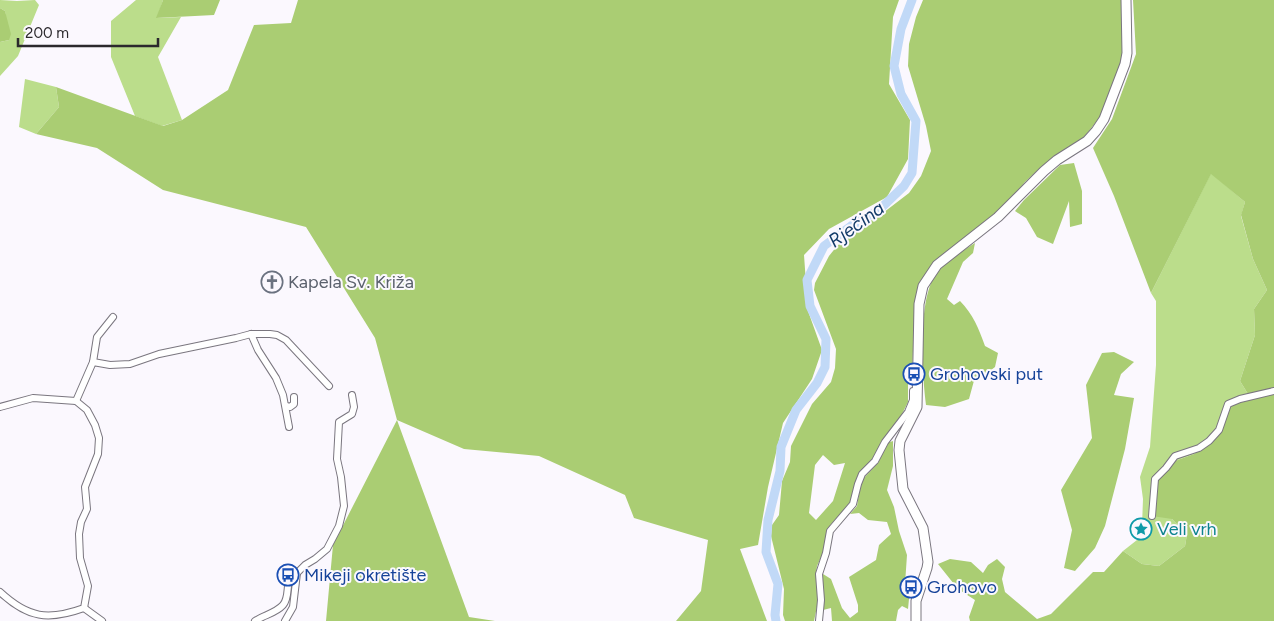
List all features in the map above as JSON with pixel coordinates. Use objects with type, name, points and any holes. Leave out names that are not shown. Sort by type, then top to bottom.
[{"type":"main road","points":[[916,621],[916,601],[928,562],[923,528],[903,489],[899,450],[900,441],[917,407],[919,304],[923,286],[937,265],[998,217],[1057,160],[1087,141],[1096,131],[1104,119],[1125,64],[1127,53],[1126,0]]},
{"type":"street","points":[[76,401],[93,362],[97,338],[113,317]]},
{"type":"street","points":[[93,362],[110,365],[130,364],[159,354],[252,334],[277,335],[286,340],[328,386]]},
{"type":"street","points":[[252,334],[258,350],[276,378],[286,406],[289,427]]},
{"type":"street","points":[[819,621],[819,574],[826,553],[830,531],[853,504],[862,474],[875,461],[885,442],[908,412],[913,400],[914,384],[918,380]]},
{"type":"street","points":[[1152,516],[1154,481],[1173,458],[1198,448],[1209,441],[1219,430],[1228,404],[1240,399],[1274,391]]},
{"type":"street","points":[[285,621],[293,607],[298,573],[305,565],[326,549],[339,526],[344,506],[337,459],[339,422],[352,414],[354,407],[352,395]]},
{"type":"street","points":[[286,406],[290,407],[294,404],[294,397]]},
{"type":"street","points":[[0,407],[33,398],[76,401],[87,410],[95,425],[99,438],[98,454],[85,487],[87,509],[79,534],[80,558],[88,586],[84,608]]},
{"type":"street","points":[[255,621],[283,605],[288,597],[289,578],[294,573],[298,573]]},
{"type":"street","points":[[0,592],[20,609],[38,619],[62,620],[84,608]]},
{"type":"street","points":[[84,608],[102,621]]},
{"type":"green space","points":[[0,0],[35,0],[39,5],[18,56],[0,76],[0,42],[9,40],[5,11],[0,8]]},
{"type":"green space","points":[[136,0],[163,0],[157,18],[181,17],[158,57],[182,120],[162,126],[135,116],[111,57],[111,21]]},
{"type":"green space","points":[[163,0],[220,0],[214,15],[156,18]]},
{"type":"green space","points":[[298,0],[899,0],[893,17],[889,84],[910,120],[908,159],[887,197],[829,229],[804,255],[808,311],[822,350],[812,379],[783,423],[768,487],[758,545],[740,549],[767,621],[676,621],[701,591],[708,540],[634,518],[625,495],[539,456],[464,449],[397,420],[375,338],[306,227],[163,190],[97,148],[36,134],[59,107],[56,87],[163,126],[182,120],[228,90],[254,25],[291,23]]},
{"type":"green space","points":[[923,0],[1122,0],[1124,53],[1100,117],[1081,141],[1055,156],[1040,168],[1025,182],[1010,201],[933,264],[919,285],[915,303],[912,375],[908,385],[908,402],[876,455],[860,473],[850,504],[831,524],[827,532],[823,553],[817,566],[818,602],[814,621],[785,621],[783,615],[784,589],[771,536],[772,525],[779,515],[782,481],[790,462],[791,446],[812,404],[831,382],[835,368],[836,349],[814,290],[815,283],[829,256],[837,246],[858,228],[879,216],[909,193],[921,176],[931,151],[926,126],[908,66],[909,44],[916,17]],"holes":[[[823,455],[834,465],[845,463],[833,501],[816,520],[809,513],[815,465]]]},
{"type":"green space","points":[[1133,0],[1274,0],[1274,387],[1271,389],[1248,394],[1240,381],[1255,335],[1254,309],[1267,290],[1253,259],[1241,215],[1245,202],[1211,174],[1151,293],[1114,196],[1093,148],[1112,119],[1136,54]]},
{"type":"green space","points":[[0,8],[5,11],[11,34],[9,40],[0,42]]},
{"type":"green space","points":[[25,79],[56,87],[59,107],[36,134],[19,127]]},
{"type":"green space","points":[[1074,163],[1082,191],[1082,224],[1070,227],[1069,201],[1053,244],[1037,237],[1026,218],[1015,211],[1060,165]]},
{"type":"green space","points":[[1211,173],[1245,202],[1241,216],[1253,259],[1267,290],[1254,309],[1255,335],[1240,381],[1248,394],[1205,447],[1194,454],[1175,461],[1172,519],[1187,534],[1185,546],[1159,566],[1142,564],[1123,551],[1137,540],[1142,526],[1143,499],[1140,477],[1150,447],[1156,365],[1156,301],[1151,293]]},
{"type":"green space","points":[[975,243],[973,253],[963,262],[947,299],[954,305],[960,301],[969,311],[985,346],[998,353],[995,367],[982,377],[975,377],[969,399],[945,407],[926,405],[922,339],[925,304],[929,289],[934,277],[943,267]]},
{"type":"green space","points":[[1114,352],[1134,362],[1121,374],[1114,395],[1134,398],[1125,449],[1105,526],[1095,548],[1075,571],[1064,568],[1072,530],[1061,490],[1092,438],[1086,385],[1102,353]]},
{"type":"green space","points":[[1274,393],[1274,621],[970,621],[969,617],[975,600],[958,589],[938,564],[950,559],[971,562],[983,573],[988,565],[997,559],[1005,567],[1002,579],[1005,592],[1037,619],[1051,614],[1093,572],[1104,572],[1123,551],[1142,564],[1159,566],[1185,546],[1187,534],[1172,519],[1152,516],[1154,481],[1175,461],[1194,454],[1205,447],[1228,409],[1234,404]]},
{"type":"green space","points":[[397,420],[469,617],[495,621],[326,621],[333,545]]},
{"type":"green space","points":[[893,441],[893,466],[887,490],[894,507],[907,555],[905,584],[909,599],[908,609],[902,606],[898,610],[896,621],[832,621],[831,608],[823,610],[823,574],[831,579],[842,608],[850,618],[858,612],[858,605],[849,577],[876,560],[879,545],[891,534],[887,522],[868,520],[859,513],[850,514],[857,506],[861,481],[878,463],[887,443]]},
{"type":"waterway","name":"Rječina","points":[[776,621],[778,584],[766,552],[768,520],[780,471],[781,447],[796,410],[817,383],[825,367],[826,339],[810,306],[807,280],[824,246],[851,226],[879,210],[904,186],[912,173],[916,121],[901,94],[894,66],[901,29],[912,0]]},
{"type":"place","name":"Kapela Sv. Križa","points":[[272,282]]},
{"type":"place","name":"Grohovski put","points":[[914,374]]},
{"type":"place","name":"Veli vrh","points":[[1141,529]]},
{"type":"place","name":"Mikeji okretište","points":[[288,575]]},
{"type":"place","name":"Grohovo","points":[[911,587]]}]
